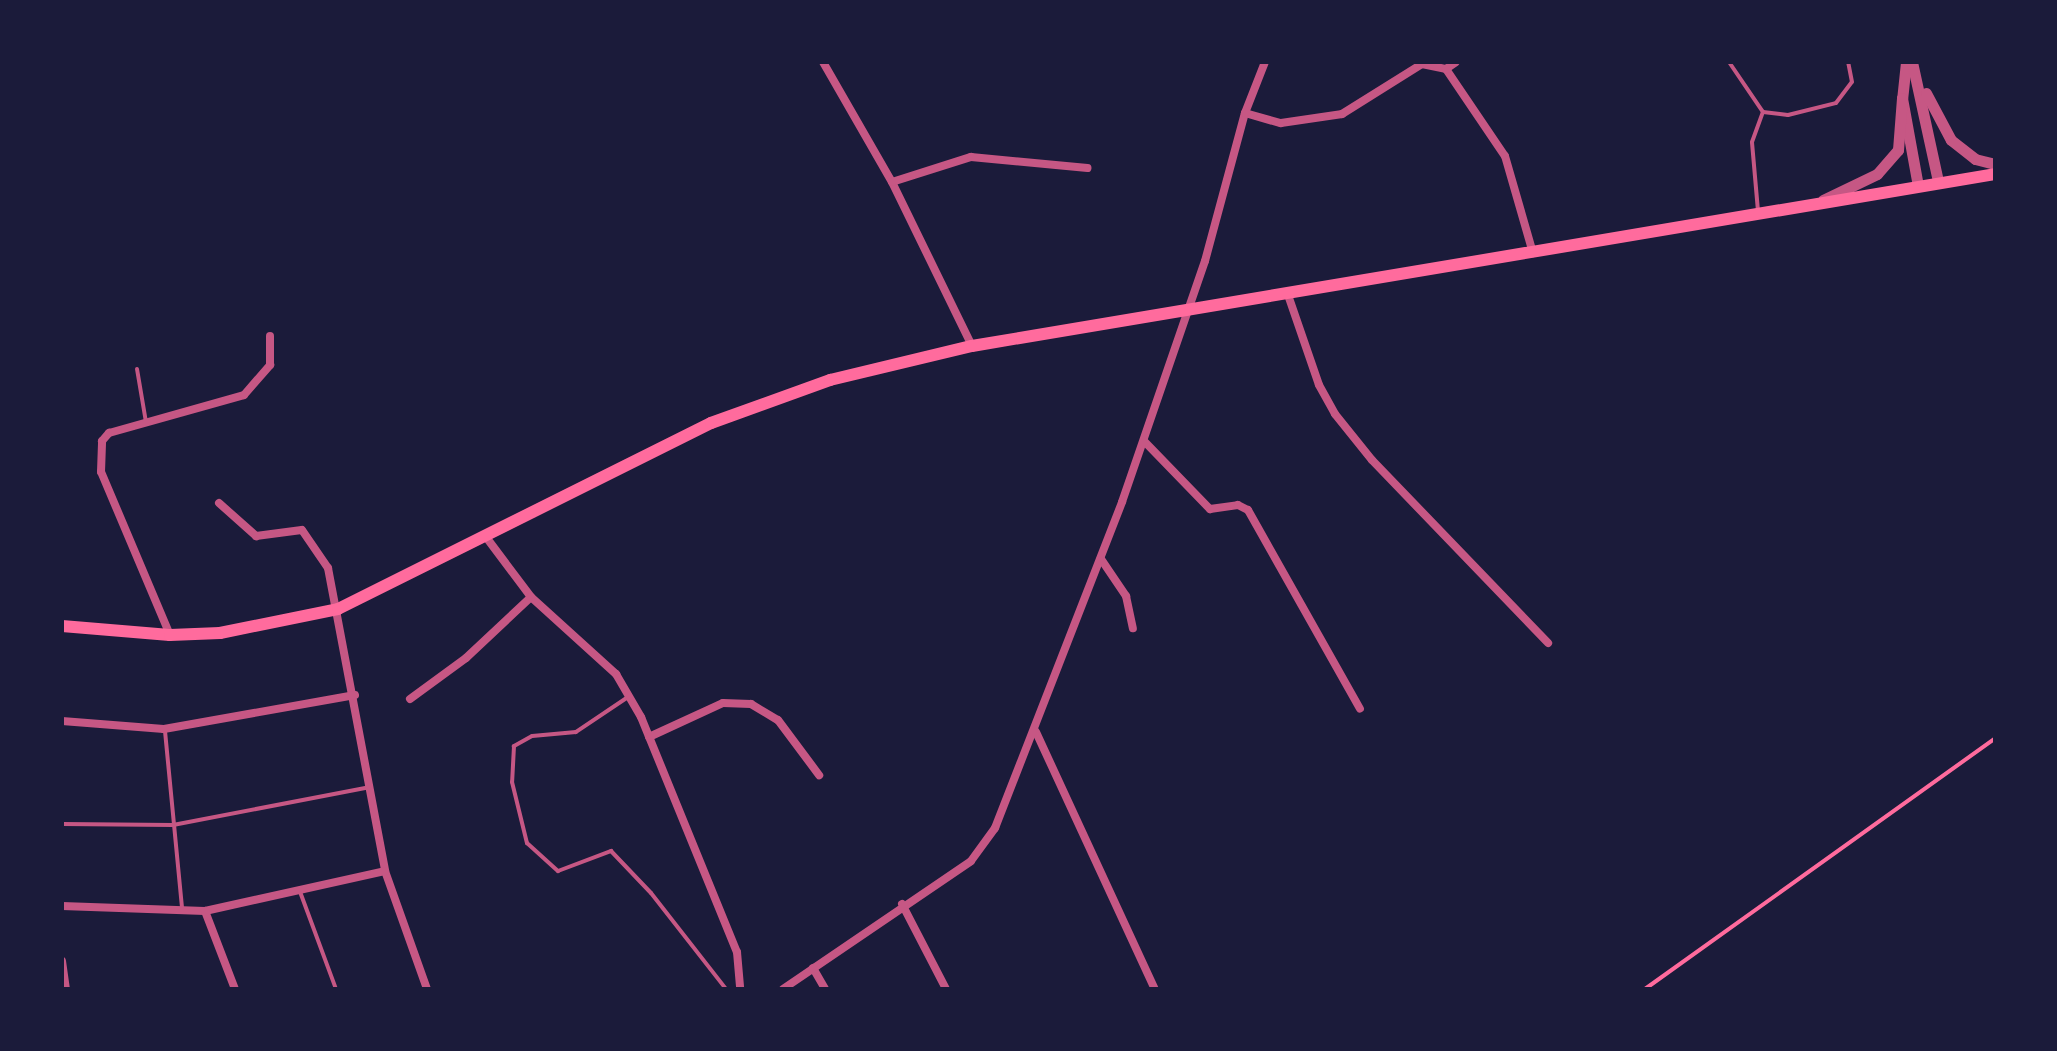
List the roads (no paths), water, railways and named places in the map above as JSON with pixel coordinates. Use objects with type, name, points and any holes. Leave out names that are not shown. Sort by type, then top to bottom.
[{"type":"main road","points":[[62,626],[170,635],[220,633],[338,609],[711,423],[830,380],[972,346],[1189,307],[1533,253],[1823,200],[1995,174]]},
{"type":"street","points":[[823,62],[892,182],[972,346]]},
{"type":"street","points":[[783,989],[902,904],[971,861],[995,828],[1036,732],[1144,441],[1189,307],[1245,113],[1265,62]]},
{"type":"street","points":[[1446,69],[1456,62]]},
{"type":"street","points":[[1823,200],[1877,174],[1898,150],[1906,62]]},
{"type":"street","points":[[1912,62],[1951,140],[1975,159],[1995,164]]},
{"type":"street","points":[[1245,113],[1281,123],[1342,114],[1422,64],[1446,69],[1505,156],[1533,253]]},
{"type":"street","points":[[1920,82],[1938,181]]},
{"type":"street","points":[[1902,98],[1918,186]]},
{"type":"street","points":[[892,182],[971,157],[1087,168]]},
{"type":"street","points":[[1287,292],[1319,385],[1335,414],[1372,460],[1548,643]]},
{"type":"street","points":[[170,635],[100,462],[102,441],[109,433],[244,395],[270,365],[270,336]]},
{"type":"street","points":[[1144,441],[1210,509],[1238,505],[1248,510],[1360,709]]},
{"type":"street","points":[[219,503],[256,536],[302,530],[328,568],[355,695],[385,871],[427,989]]},
{"type":"street","points":[[486,537],[531,597],[590,646],[616,674],[649,737],[737,952],[740,989]]},
{"type":"street","points":[[1101,559],[1126,596],[1133,628]]},
{"type":"street","points":[[410,699],[466,658],[531,597]]},
{"type":"street","points":[[62,721],[164,729],[355,695]]},
{"type":"street","points":[[649,737],[723,703],[751,704],[778,720],[819,775]]},
{"type":"street","points":[[1036,732],[1155,989]]},
{"type":"street","points":[[62,906],[205,911],[299,887],[385,871]]},
{"type":"street","points":[[902,904],[946,989]]},
{"type":"street","points":[[205,911],[235,989]]},
{"type":"street","points":[[62,961],[66,989]]},
{"type":"street","points":[[813,968],[825,989]]},
{"type":"lane","points":[[1729,62],[1763,112]]},
{"type":"lane","points":[[1763,112],[1813,113],[1836,103],[1852,82],[1848,62]]},
{"type":"lane","points":[[1758,214],[1752,142],[1763,112]]},
{"type":"lane","points":[[137,369],[146,422]]},
{"type":"lane","points":[[628,697],[576,732],[532,736],[514,746],[512,782],[527,843],[558,871],[611,851],[726,989]]},
{"type":"lane","points":[[164,729],[182,912]]},
{"type":"lane","points":[[62,824],[173,825],[372,786]]},
{"type":"lane","points":[[299,887],[336,989]]}]
